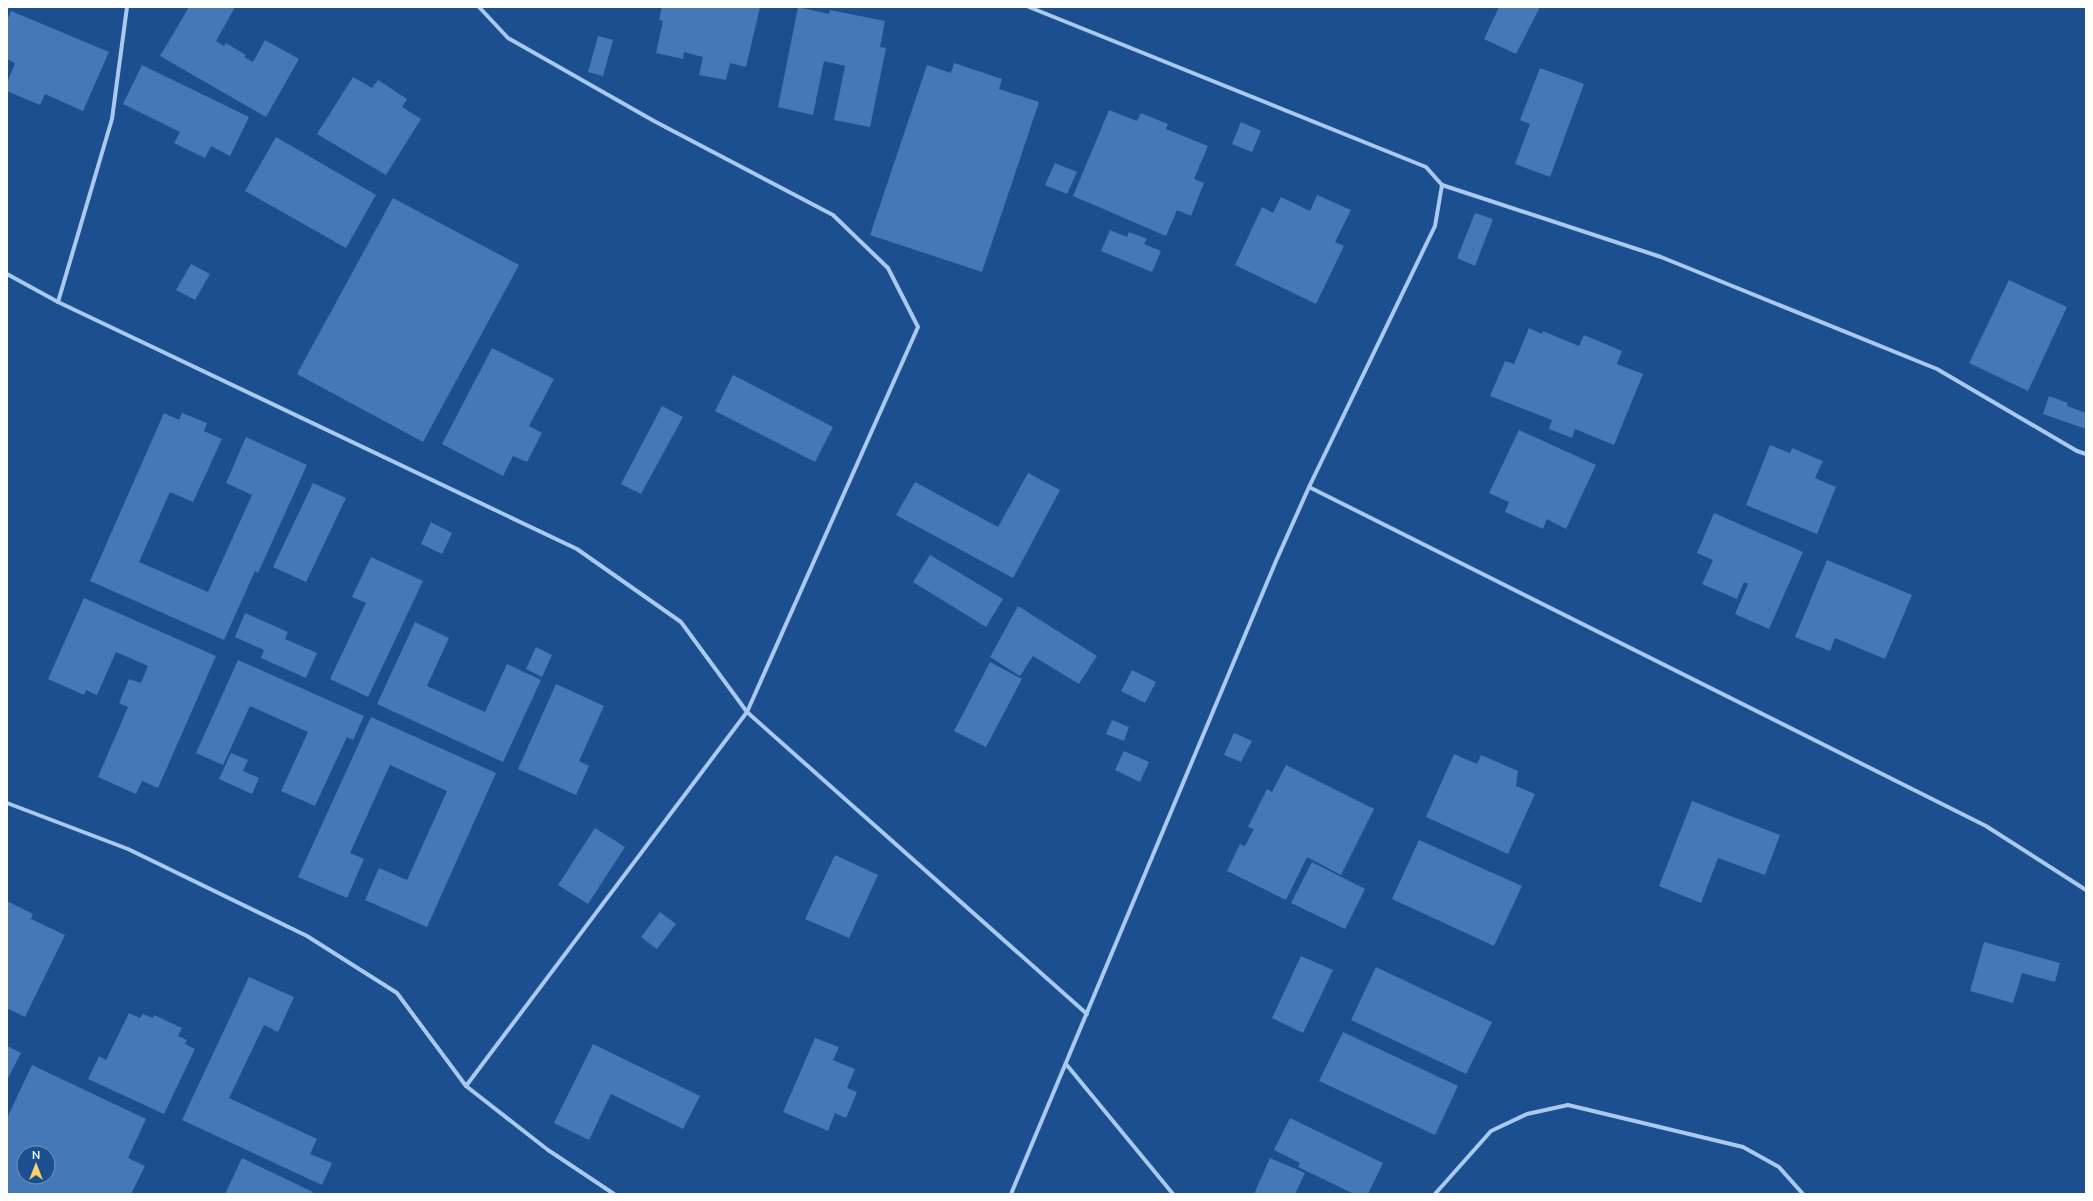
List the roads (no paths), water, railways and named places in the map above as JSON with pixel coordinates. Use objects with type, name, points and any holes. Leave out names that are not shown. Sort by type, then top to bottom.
[{"type":"street","points":[[58,302],[112,119],[127,7]]},
{"type":"street","points":[[466,1086],[747,712],[918,327],[888,268],[833,215],[654,122],[508,38],[479,7]]},
{"type":"street","points":[[1029,7],[1426,167],[1442,185],[1662,257],[1937,369],[2077,451],[2086,454]]},
{"type":"street","points":[[1011,1194],[1308,487],[1435,226],[1442,185]]},
{"type":"street","points":[[7,274],[58,302],[577,549],[681,622],[747,712],[1087,1014]]},
{"type":"street","points":[[1308,487],[1986,826],[2086,890]]},
{"type":"street","points":[[7,803],[128,849],[307,936],[397,993],[466,1086],[548,1150],[614,1194]]},
{"type":"street","points":[[1066,1064],[1173,1194]]},
{"type":"street","points":[[1435,1194],[1491,1131],[1527,1114],[1568,1105],[1743,1147],[1780,1167],[1803,1194]]}]
